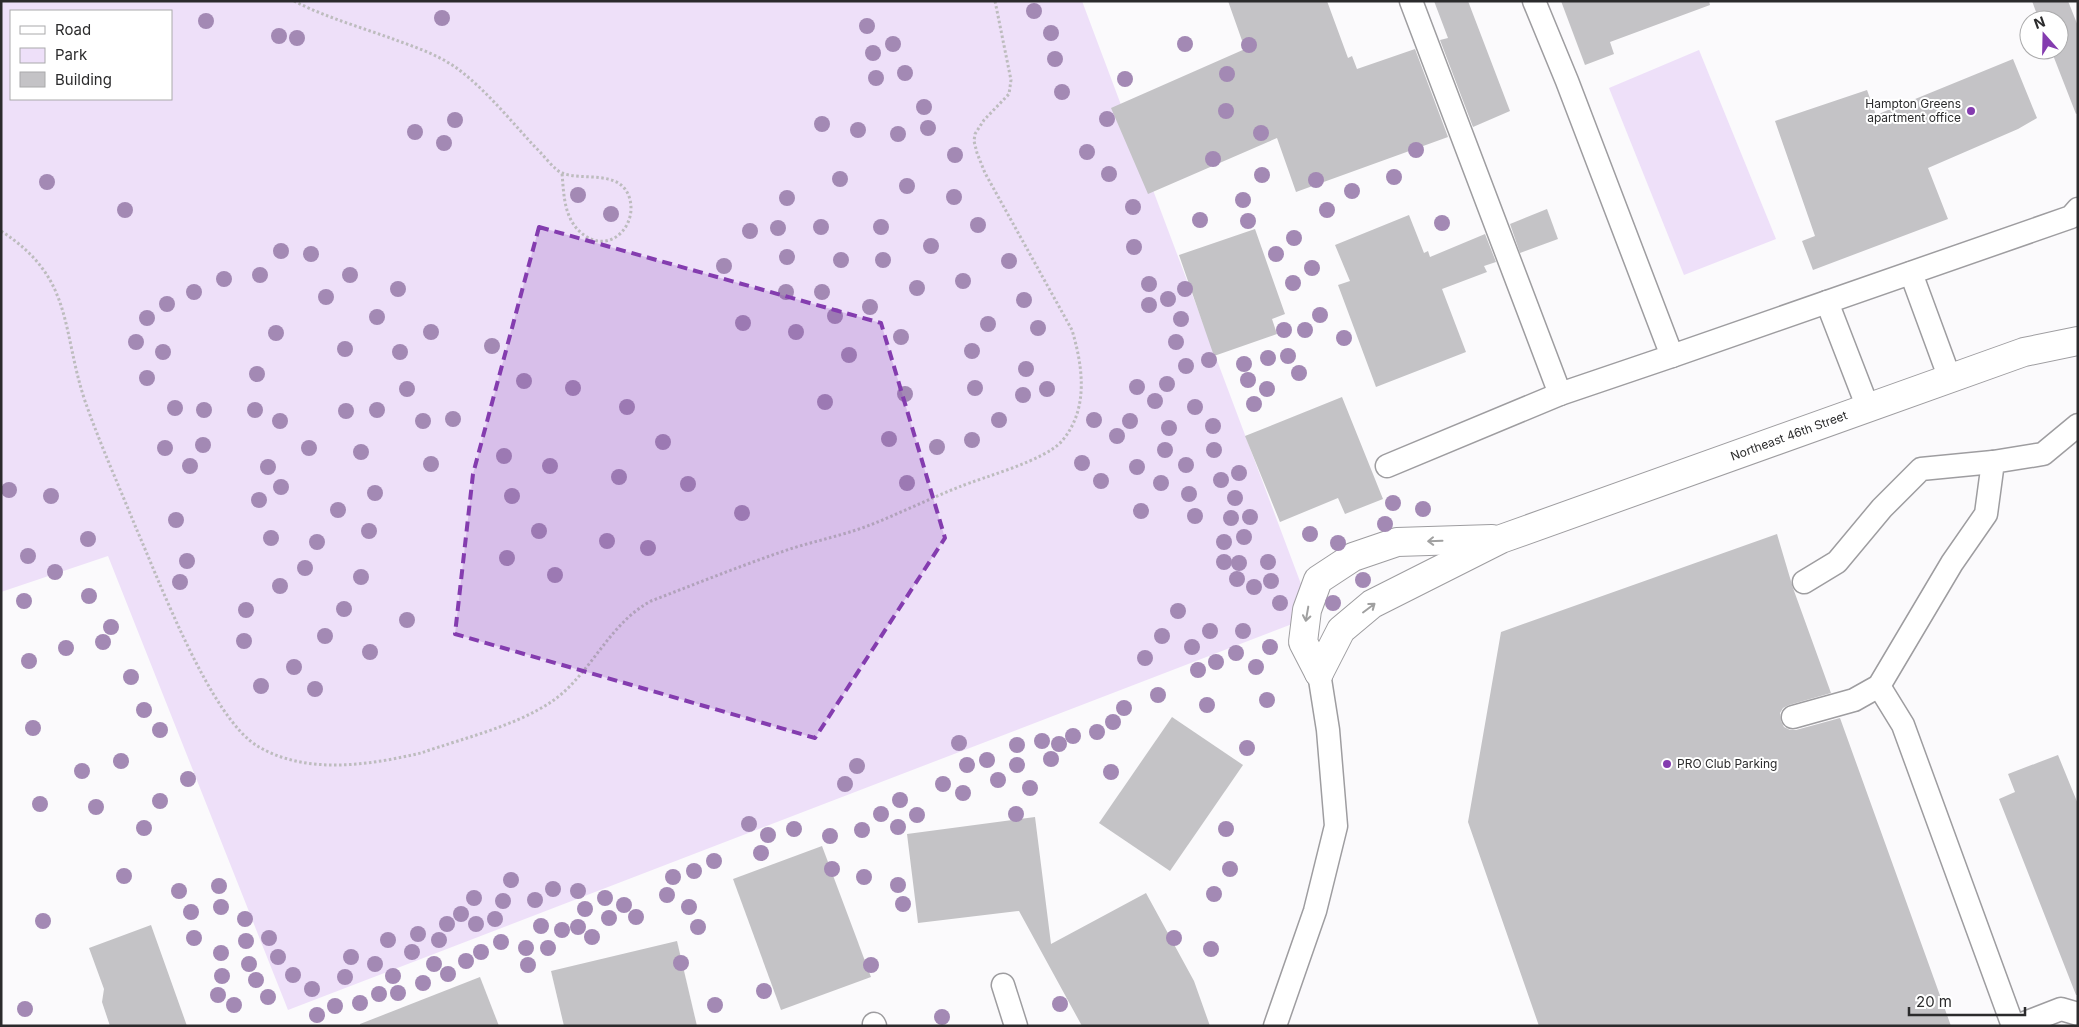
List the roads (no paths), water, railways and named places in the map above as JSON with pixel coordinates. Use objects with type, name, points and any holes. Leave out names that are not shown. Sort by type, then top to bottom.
[{"type":"street","name":"Northeast 46th Street","points":[[1319,673],[1341,630],[1372,604],[1502,539],[2036,349],[2078,341]]},
{"type":"street","name":"Northeast 46th Street","points":[[1319,673],[1303,642],[1307,610],[1318,580],[1353,557],[1397,542],[1502,539]]},
{"type":"lane","points":[[1410,1],[1560,394]]},
{"type":"lane","points":[[1534,1],[1567,81],[1672,356]]},
{"type":"lane","points":[[1386,466],[1560,394],[2070,217],[2078,209]]},
{"type":"lane","points":[[1912,273],[1950,379]]},
{"type":"lane","points":[[1827,302],[1868,408]]},
{"type":"lane","points":[[1804,582],[1837,562],[1882,508],[1921,469],[1993,462],[2043,454],[2078,425]]},
{"type":"lane","points":[[1793,717],[1854,700],[1879,686],[1952,564],[1986,514],[1993,462]]},
{"type":"lane","points":[[1275,1026],[1315,911],[1336,826],[1328,730],[1319,673]]},
{"type":"lane","points":[[1879,686],[1903,725],[2015,1026],[2061,1009],[2078,1014]]},
{"type":"lane","points":[[1003,985],[1016,1026]]},
{"type":"place","name":"Hampton Greens apartment office","points":[[1971,111]]},
{"type":"place","name":"PRO Club Parking","points":[[1667,764]]}]
